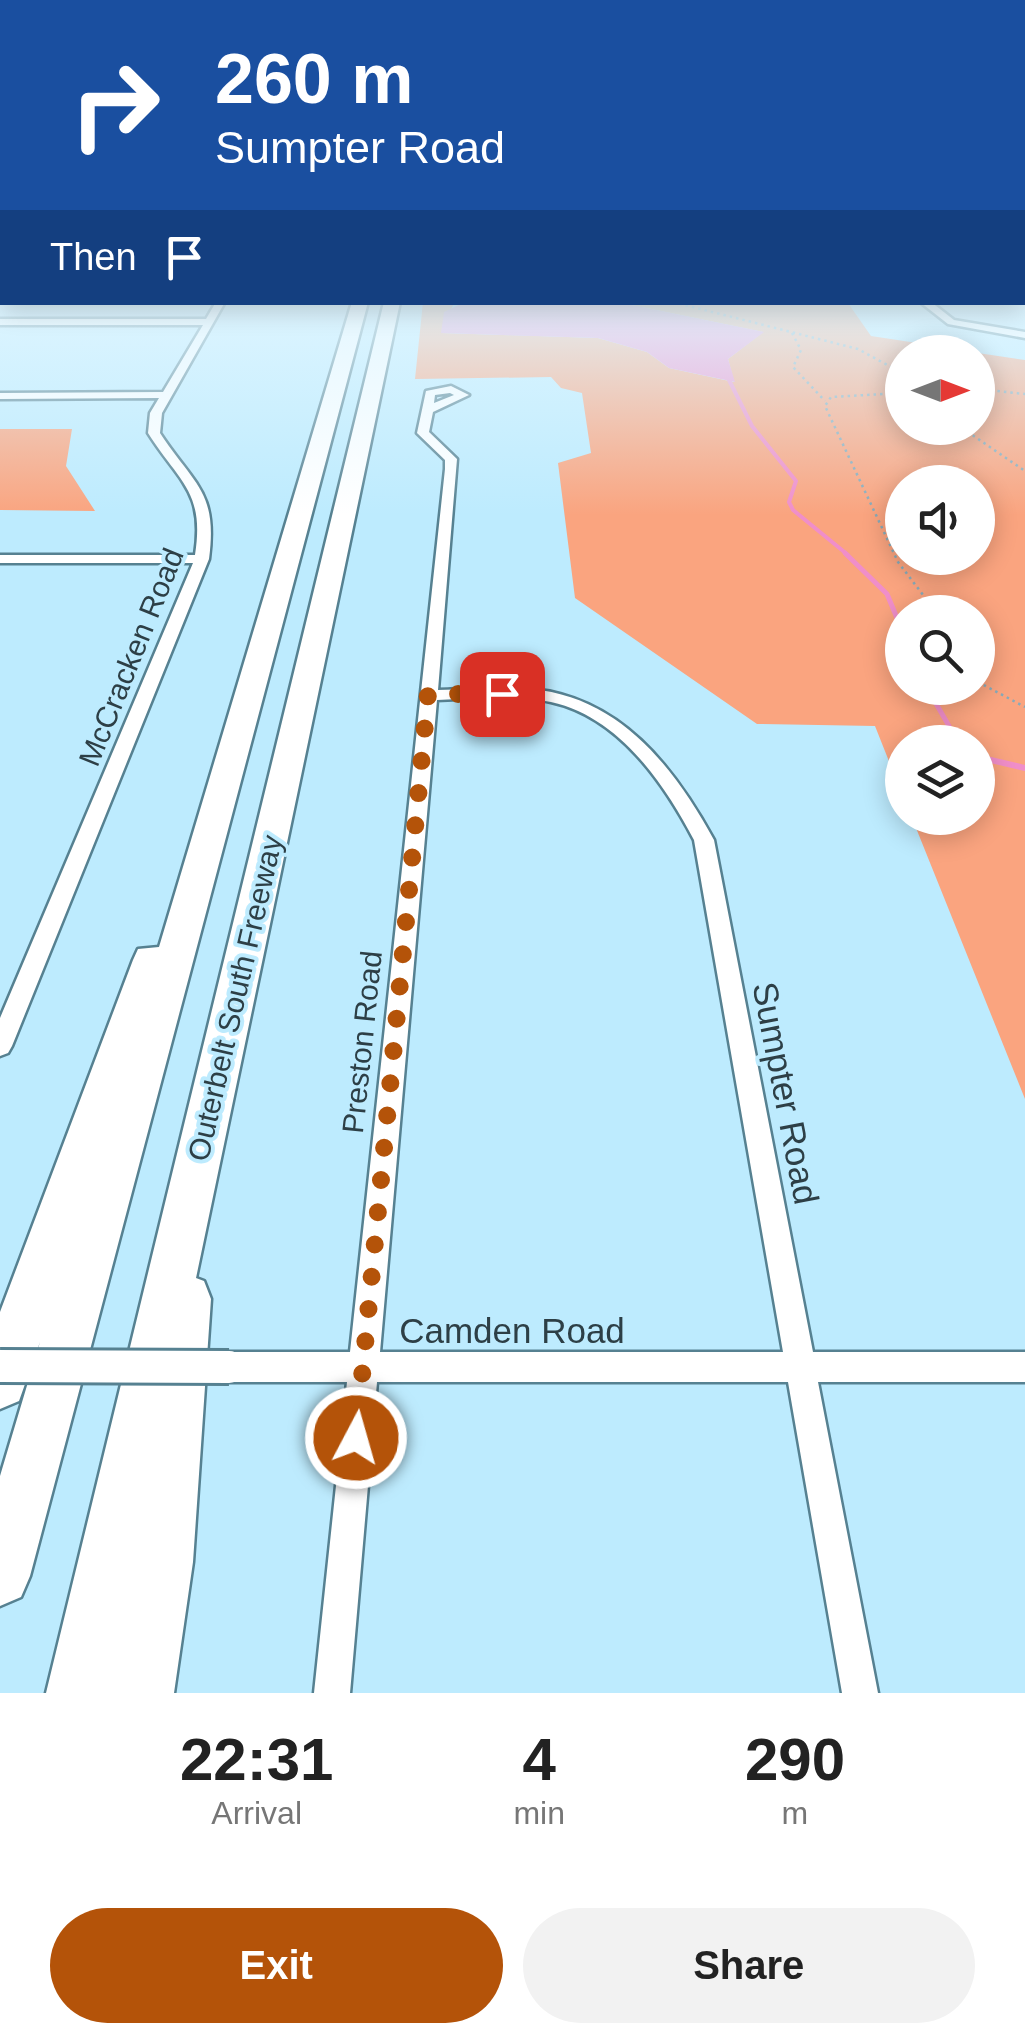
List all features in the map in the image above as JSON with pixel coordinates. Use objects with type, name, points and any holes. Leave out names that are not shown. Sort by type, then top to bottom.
[{"type":"highway","name":"Outerbelt South Freeway","points":[[0,1576],[344,357]]},
{"type":"highway","name":"Outerbelt South Freeway","points":[[78,1693],[380,357]]},
{"type":"highway","points":[[0,1382],[266,628]]},
{"type":"highway","points":[[142,1693],[164,1562],[198,1164]]},
{"type":"street","name":"McCracken Road","points":[[0,1046],[202,559],[209,522],[205,500],[154,433],[156,413],[189,357]]},
{"type":"street","points":[[0,396],[167,395]]},
{"type":"street","name":"Preston Road","points":[[332,1693],[451,469],[450,459],[424,438],[428,410]]},
{"type":"street","points":[[0,559],[202,559]]},
{"type":"street","name":"Sumpter Road","points":[[428,694],[530,694],[567,701],[648,752],[680,794],[704,840],[860,1693]]},
{"type":"street","name":"Camden Road","points":[[0,1366],[1025,1367]]},
{"type":"path","points":[[796,357],[792,367],[825,400],[898,562],[923,595]]},
{"type":"path","points":[[995,391],[1025,394]]},
{"type":"path","points":[[825,400],[846,394],[885,394]]},
{"type":"path","points":[[987,445],[1025,471]]},
{"type":"path","points":[[995,691],[1025,707]]},
{"type":"shaded area","points":[[417,357],[654,357],[669,368],[734,382],[731,357],[885,357],[885,445],[995,445],[995,357],[1025,360],[1025,1099],[919,835],[995,835],[995,725],[885,725],[885,751],[875,726],[757,724],[575,598],[558,463],[591,453],[582,393],[561,388],[551,377],[415,379]]},
{"type":"shaded area","points":[[654,357],[731,357],[735,382],[669,368]]},
{"type":"shaded area","points":[[0,429],[72,429],[66,466],[95,511],[0,510]]},
{"type":"waterway","points":[[727,376],[752,426],[796,481],[789,502],[793,510],[848,555]]},
{"type":"waterway","points":[[845,553],[887,595]]},
{"type":"waterway","points":[[937,705],[948,725]]},
{"type":"waterway","points":[[995,761],[1025,768]]},
{"type":"route","points":[[356,1438],[428,694],[502,694]]}]
